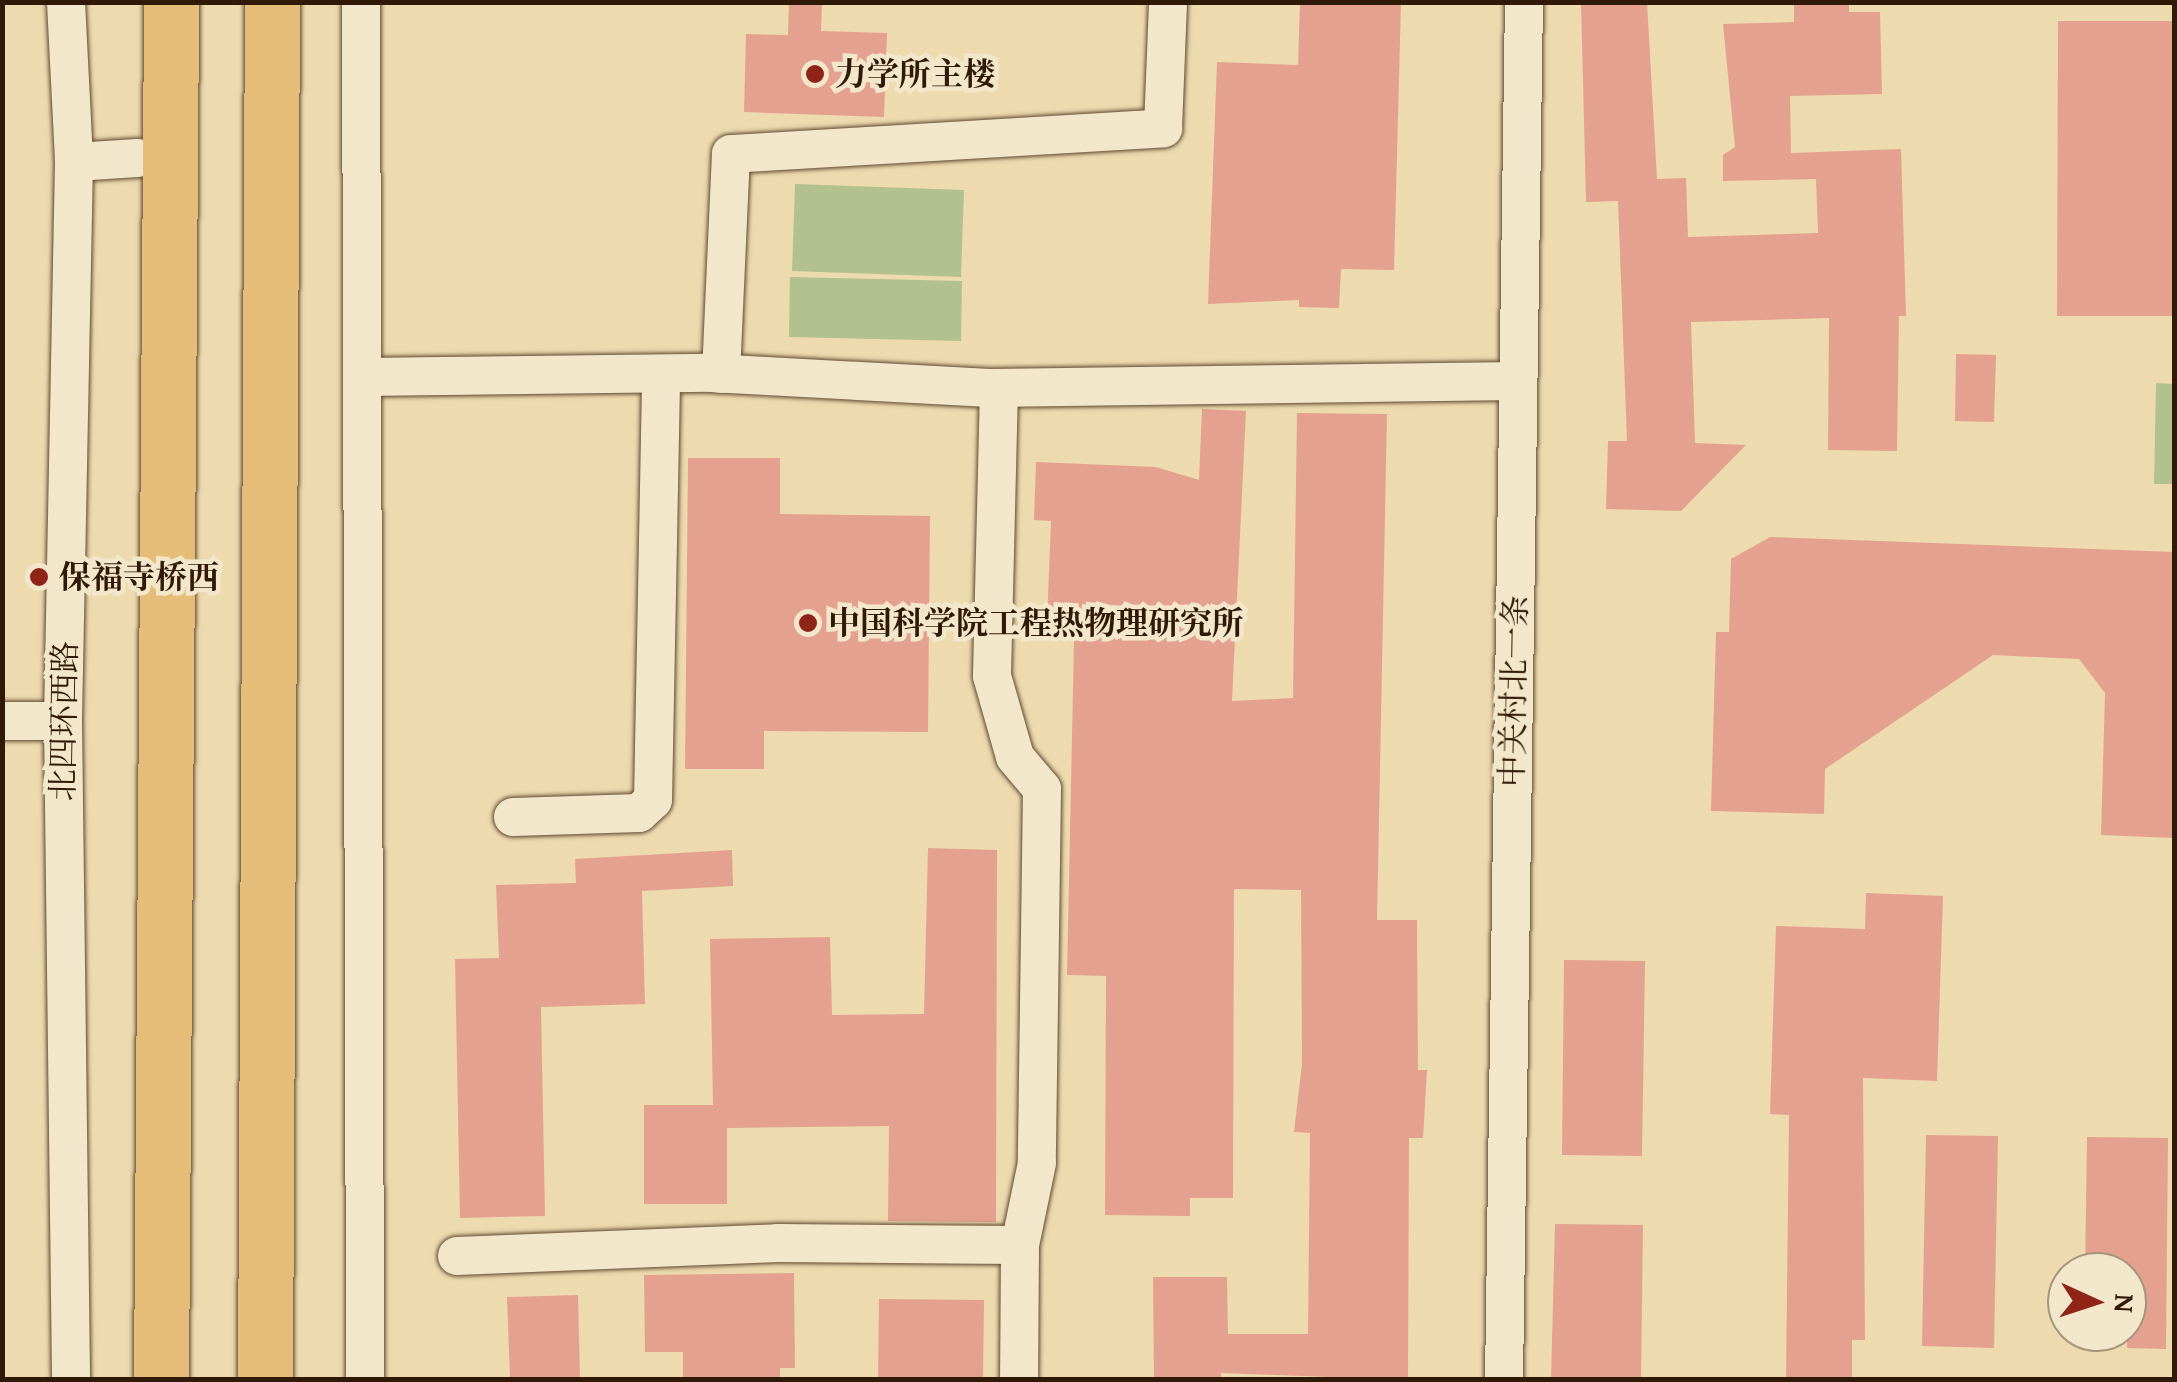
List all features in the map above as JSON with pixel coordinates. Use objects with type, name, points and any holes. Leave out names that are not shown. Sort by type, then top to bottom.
[{"type":"highway","points":[[161,1380],[171,2]]},
{"type":"highway","points":[[265,1380],[272,2]]},
{"type":"street","name":"北四环西路","points":[[66,2],[74,162],[63,721],[72,1380]]},
{"type":"street","points":[[722,374],[730,154],[1164,128],[1168,2]]},
{"type":"street","name":"中关村北一条","points":[[1504,1380],[1524,2]]},
{"type":"street","points":[[359,5],[350,162],[362,377],[365,1380]]},
{"type":"street","points":[[74,162],[138,158]]},
{"type":"street","points":[[512,817],[639,813],[652,800],[660,374]]},
{"type":"street","points":[[362,377],[722,374],[1000,388],[1518,381]]},
{"type":"street","points":[[1000,388],[992,676],[1015,757],[1042,789],[1037,1163],[1020,1246],[1019,1380]]},
{"type":"street","points":[[2,721],[63,721]]},
{"type":"street","points":[[457,1256],[778,1243],[1020,1246]]},
{"type":"green space","points":[[795,184],[964,190],[961,277],[792,271]]},
{"type":"green space","points":[[790,277],[962,281],[961,341],[789,337]]},
{"type":"green space","points":[[2156,383],[2174,384],[2174,484],[2154,484]]},
{"type":"building","name":"力学所主楼","points":[[789,2],[822,2],[821,31],[887,33],[884,117],[744,112],[746,34],[788,35]]},
{"type":"building","points":[[1300,2],[1401,2],[1394,270],[1341,269],[1339,308],[1299,307],[1299,300],[1208,304],[1217,62],[1298,65]]},
{"type":"building","points":[[1581,2],[1647,2],[1657,179],[1686,178],[1688,237],[1818,233],[1816,179],[1723,181],[1723,155],[1735,147],[1723,24],[1794,22],[1794,2],[1849,2],[1849,12],[1880,12],[1882,94],[1790,96],[1791,153],[1901,149],[1906,316],[1899,316],[1897,451],[1828,450],[1829,318],[1691,322],[1695,443],[1746,445],[1681,511],[1606,509],[1608,441],[1627,441],[1618,201],[1586,202]]},
{"type":"building","points":[[2058,21],[2174,21],[2174,316],[2057,316]]},
{"type":"building","points":[[1956,354],[1996,355],[1994,422],[1955,421]]},
{"type":"building","points":[[1202,409],[1246,411],[1232,701],[1293,698],[1297,413],[1387,414],[1377,920],[1417,920],[1418,1070],[1427,1070],[1423,1138],[1409,1138],[1408,1380],[1221,1373],[1221,1380],[1154,1380],[1153,1277],[1227,1277],[1228,1334],[1308,1334],[1310,1133],[1294,1132],[1302,1064],[1301,890],[1234,889],[1233,1198],[1190,1198],[1190,1216],[1105,1215],[1106,976],[1067,975],[1074,641],[1072,623],[1047,622],[1051,521],[1034,520],[1036,462],[1156,467],[1199,480]]},
{"type":"building","name":"中国科学院工程热物理研究所","points":[[688,458],[780,458],[780,514],[930,516],[928,732],[764,731],[764,769],[685,769]]},
{"type":"building","points":[[1770,537],[2174,552],[2174,838],[2101,835],[2105,693],[2079,659],[1993,655],[1825,769],[1824,814],[1711,811],[1716,632],[1729,632],[1731,559]]},
{"type":"building","points":[[928,848],[997,850],[996,1222],[888,1221],[889,1126],[727,1128],[727,1204],[644,1204],[644,1105],[713,1105],[710,939],[830,937],[832,1015],[924,1014]]},
{"type":"building","points":[[732,850],[733,886],[642,891],[645,1004],[541,1007],[545,1216],[460,1218],[455,959],[499,958],[496,885],[576,883],[575,859]]},
{"type":"building","points":[[1866,893],[1943,896],[1937,1081],[1863,1078],[1865,1340],[1852,1340],[1852,1380],[1786,1380],[1789,1115],[1770,1114],[1776,926],[1865,929]]},
{"type":"building","points":[[1564,960],[1645,961],[1642,1156],[1562,1155]]},
{"type":"building","points":[[1926,1135],[1998,1136],[1994,1348],[1922,1346]]},
{"type":"building","points":[[2087,1137],[2168,1138],[2166,1349],[2147,1349],[2147,1252],[2085,1252]]},
{"type":"building","points":[[1555,1224],[1643,1225],[1641,1380],[1551,1380]]},
{"type":"building","points":[[794,1273],[795,1368],[780,1368],[780,1380],[683,1380],[683,1352],[645,1352],[644,1275]]},
{"type":"building","points":[[578,1295],[580,1380],[510,1380],[507,1297]]},
{"type":"building","points":[[879,1299],[984,1300],[983,1380],[878,1380]]},
{"type":"place","name":"力学所主楼","points":[[815,74]]},
{"type":"place","name":"保福寺桥西","points":[[39,577]]},
{"type":"place","name":"中国科学院工程热物理研究所","points":[[808,623]]}]
